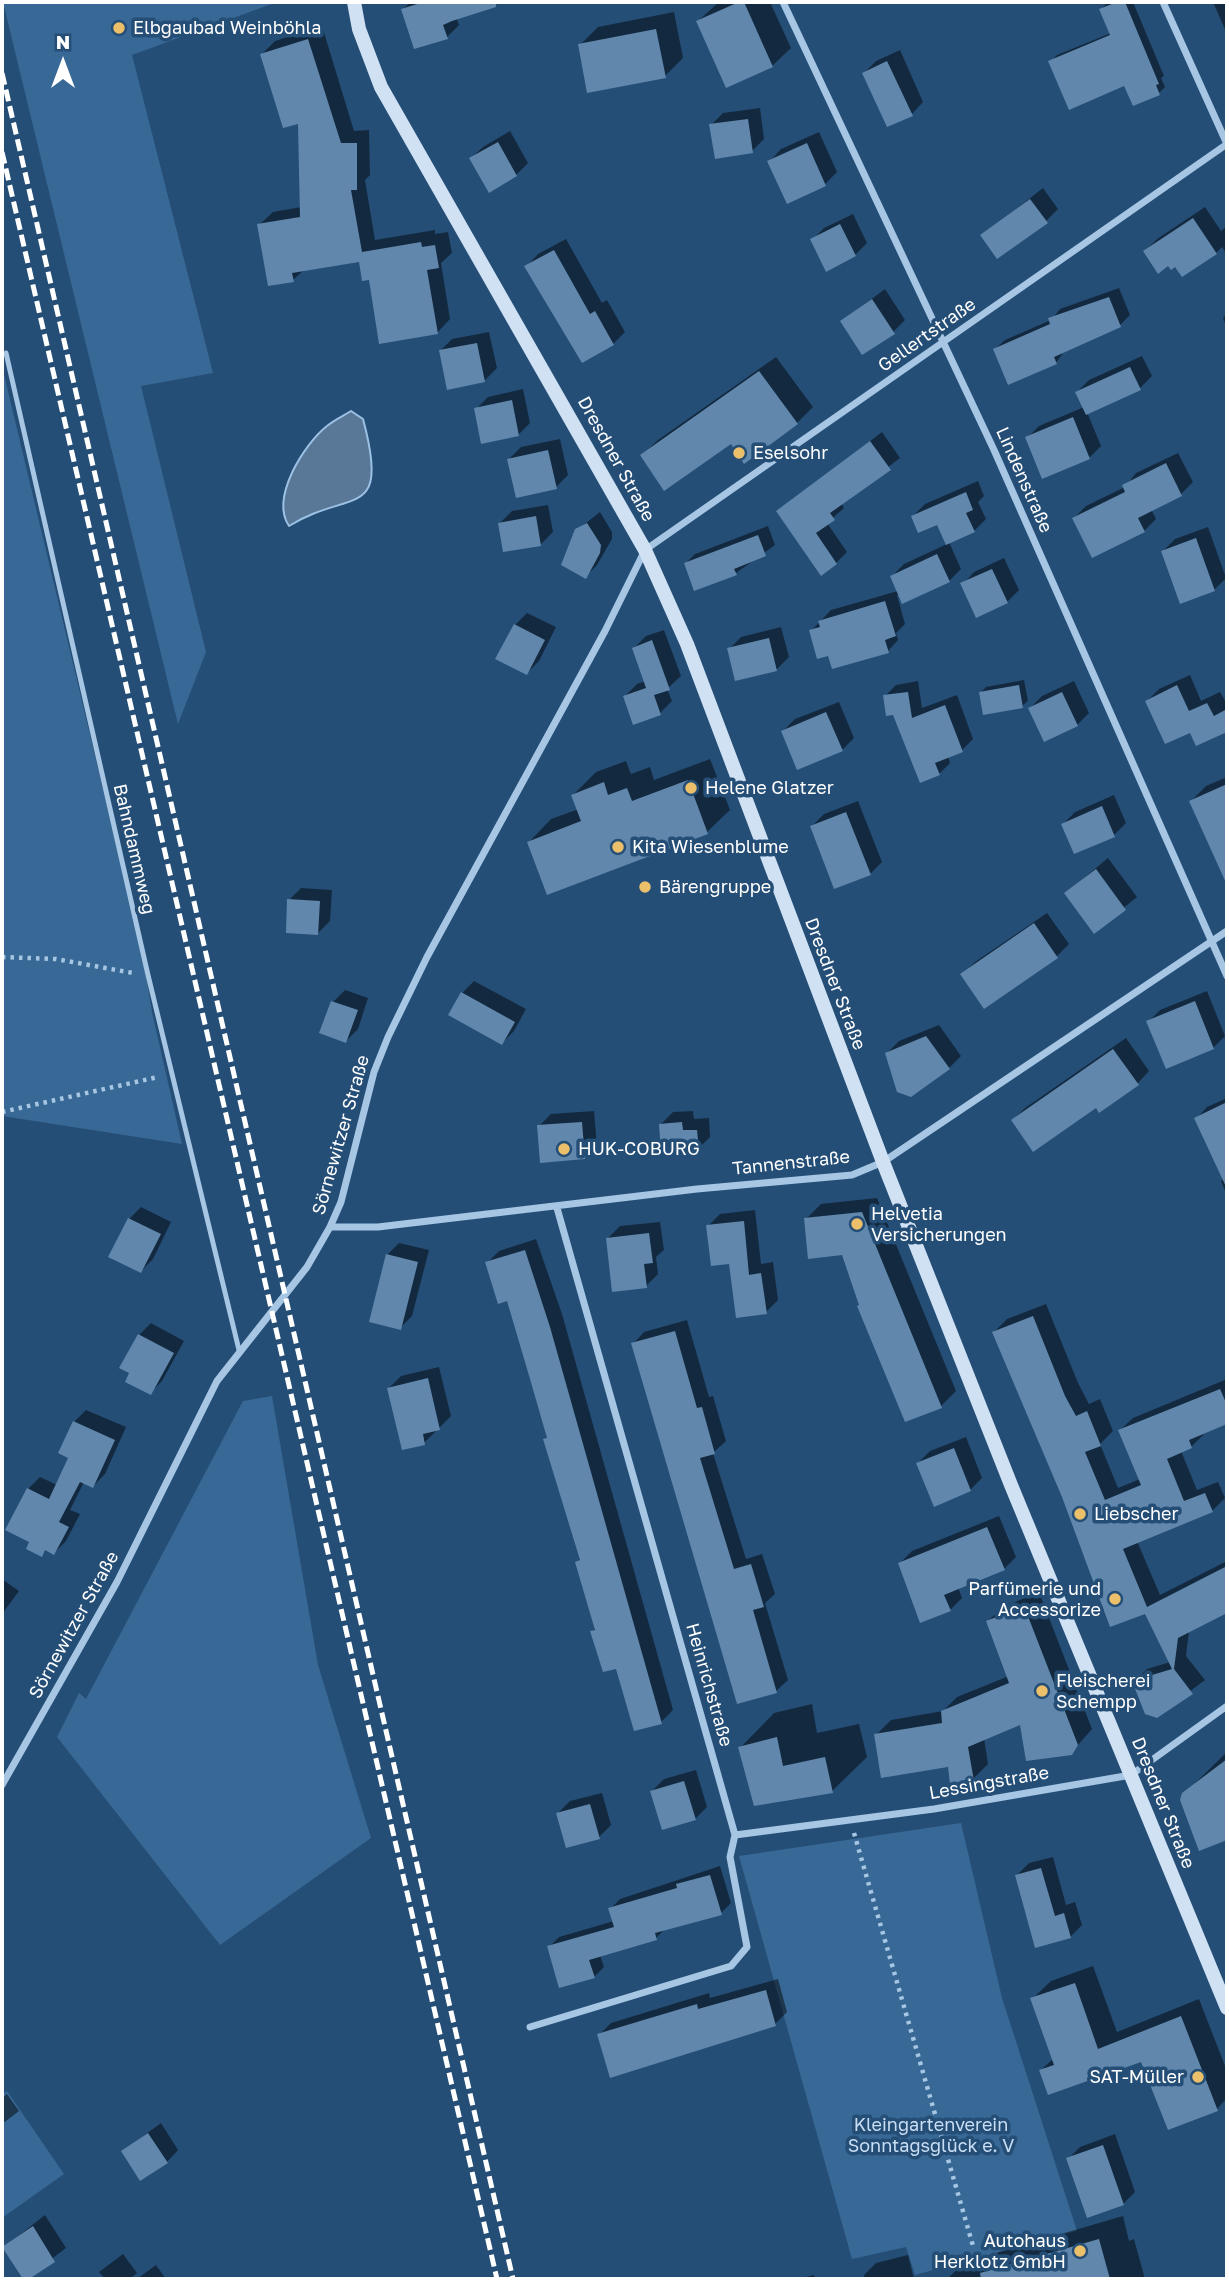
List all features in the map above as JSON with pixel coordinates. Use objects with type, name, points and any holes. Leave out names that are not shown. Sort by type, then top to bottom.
[{"type":"main road","name":"Dresdner Straße","points":[[354,2],[369,60],[408,138],[645,550],[687,644],[883,1162],[1227,2008]]},
{"type":"street","name":"Lindenstraße","points":[[783,2],[943,343],[1227,976]]},
{"type":"street","points":[[1163,2],[1227,144]]},
{"type":"street","name":"Gellertstraße","points":[[645,550],[1227,144]]},
{"type":"street","name":"Sörnewitzer Straße","points":[[2,1785],[117,1582],[217,1381],[307,1267],[330,1227],[341,1202],[374,1072],[388,1037],[427,957],[605,631],[645,550]]},
{"type":"street","name":"Tannenstraße","points":[[330,1227],[378,1227],[557,1208],[697,1189],[852,1175],[883,1162],[1227,931]]},
{"type":"street","name":"Heinrichstraße","points":[[530,2026],[732,1966],[747,1947],[730,1857],[735,1835],[557,1208]]},
{"type":"street","name":"Lessingstraße","points":[[735,1835],[850,1820],[1131,1775],[1227,1706]]},
{"type":"lane","name":"Bahndammweg","points":[[6,354],[148,975],[239,1350]]},
{"type":"path","points":[[2,957],[55,959],[148,975]]},
{"type":"path","points":[[2,1112],[173,1073]]},
{"type":"path","points":[[850,1820],[974,2246]]},
{"type":"green space","points":[[3,2],[277,2],[132,55],[213,373],[141,386],[206,652],[178,724]]},
{"type":"green space","points":[[2,366],[143,957],[152,1012],[182,1144],[2,1116]]},
{"type":"green space","points":[[272,1396],[318,1665],[371,1838],[220,1945],[57,1737],[79,1693],[86,1699],[243,1401]]},
{"type":"green space","name":"Kleingartenverein Sonntagsglück e. V","points":[[961,1823],[1002,1998],[1077,2231],[915,2275],[906,2247],[852,2259],[739,1856]]},
{"type":"green space","points":[[7,2091],[64,2174],[2,2218],[2,2095]]},
{"type":"shaded area","points":[[351,411],[363,419],[372,474],[368,489],[359,497],[289,526],[284,514],[284,501],[292,472],[318,434]]},
{"type":"building","points":[[424,2],[496,2],[496,7],[443,25],[448,39],[414,49],[401,9]]},
{"type":"building","points":[[744,2],[773,67],[726,88],[696,21]]},
{"type":"building","points":[[1125,2],[1159,84],[1156,85],[1160,95],[1133,106],[1124,86],[1069,110],[1048,61],[1110,35],[1099,9]]},
{"type":"building","points":[[656,29],[666,78],[587,93],[578,44]]},
{"type":"building","points":[[308,39],[341,143],[357,143],[357,190],[351,190],[362,252],[421,242],[422,247],[435,245],[439,268],[427,270],[438,334],[379,344],[369,280],[362,281],[359,262],[292,273],[294,282],[268,286],[257,224],[300,217],[298,124],[283,128],[260,54]]},
{"type":"building","points":[[887,61],[913,116],[887,127],[862,73]]},
{"type":"building","points":[[748,119],[753,153],[715,159],[709,124]]},
{"type":"building","points":[[498,142],[517,176],[489,193],[469,158]]},
{"type":"building","points":[[807,143],[826,186],[787,204],[767,161]]},
{"type":"building","points":[[1030,199],[1048,223],[997,259],[980,235]]},
{"type":"building","points":[[1193,218],[1217,254],[1182,277],[1175,267],[1171,270],[1168,266],[1158,274],[1143,251]]},
{"type":"building","points":[[840,224],[856,256],[826,272],[810,239]]},
{"type":"building","points":[[554,250],[590,314],[595,311],[614,345],[582,363],[524,266]]},
{"type":"building","points":[[1109,297],[1121,327],[1054,357],[1057,364],[1008,385],[993,349],[1050,324],[1048,318]]},
{"type":"building","points":[[872,299],[895,334],[862,355],[840,321]]},
{"type":"building","points":[[477,343],[485,382],[447,390],[439,350]]},
{"type":"building","points":[[1130,367],[1141,390],[1086,415],[1075,392]]},
{"type":"building","points":[[759,371],[798,424],[744,464],[731,444],[664,491],[640,455]]},
{"type":"building","points":[[512,400],[519,436],[481,444],[474,408]]},
{"type":"building","points":[[1073,417],[1090,459],[1042,479],[1025,437]]},
{"type":"building","points":[[870,441],[891,470],[830,513],[835,520],[816,533],[837,564],[821,576],[776,511]]},
{"type":"building","points":[[548,450],[557,489],[516,498],[507,459]]},
{"type":"building","points":[[1166,463],[1182,496],[1138,518],[1145,532],[1092,558],[1072,518],[1125,492],[1122,485]]},
{"type":"building","points":[[966,492],[973,510],[966,513],[975,532],[946,545],[937,525],[918,533],[911,516]]},
{"type":"building","points":[[536,516],[541,546],[503,552],[498,523]]},
{"type":"building","points":[[587,523],[601,545],[600,553],[586,579],[561,565],[575,529]]},
{"type":"building","points":[[758,535],[766,556],[734,569],[737,575],[694,591],[684,563]]},
{"type":"building","points":[[1196,538],[1215,591],[1180,604],[1161,551]]},
{"type":"building","points":[[937,554],[950,582],[902,604],[890,576]]},
{"type":"building","points":[[992,569],[1008,603],[976,618],[960,583]]},
{"type":"building","points":[[885,601],[896,636],[885,640],[889,653],[832,669],[828,656],[817,659],[809,630],[820,627],[818,621]]},
{"type":"building","points":[[514,624],[545,640],[527,675],[495,659]]},
{"type":"building","points":[[769,638],[777,671],[735,681],[727,648]]},
{"type":"building","points":[[652,640],[670,690],[654,695],[661,715],[633,725],[623,696],[646,688],[632,648]]},
{"type":"building","points":[[1019,685],[1023,708],[983,715],[979,692]]},
{"type":"building","points":[[1177,685],[1189,711],[1207,703],[1214,716],[1227,709],[1227,732],[1196,746],[1190,733],[1165,744],[1145,701]]},
{"type":"building","points":[[908,692],[912,718],[945,705],[963,752],[935,763],[940,775],[920,783],[893,715],[886,716],[883,695]]},
{"type":"building","points":[[1062,692],[1078,726],[1044,742],[1028,708]]},
{"type":"building","points":[[826,712],[843,751],[797,770],[781,731]]},
{"type":"building","points":[[688,780],[708,834],[547,895],[527,842],[581,821],[571,795],[604,782],[608,795],[627,788],[632,801]]},
{"type":"building","points":[[1227,784],[1227,885],[1189,801]]},
{"type":"building","points":[[1102,806],[1115,837],[1074,854],[1061,824]]},
{"type":"building","points":[[846,812],[871,875],[834,889],[810,826]]},
{"type":"building","points":[[1096,869],[1126,910],[1094,934],[1064,893]]},
{"type":"building","points":[[287,899],[320,901],[318,935],[286,933]]},
{"type":"building","points":[[1034,923],[1058,958],[984,1009],[960,974]]},
{"type":"building","points":[[461,992],[515,1022],[502,1045],[448,1015]]},
{"type":"building","points":[[331,1001],[358,1010],[346,1043],[319,1033]]},
{"type":"building","points":[[1195,1001],[1214,1049],[1166,1069],[1146,1021]]},
{"type":"building","points":[[926,1036],[950,1069],[911,1097],[897,1092],[885,1053]]},
{"type":"building","points":[[1113,1049],[1139,1085],[1099,1113],[1096,1108],[1033,1152],[1011,1120]]},
{"type":"building","points":[[1227,1102],[1227,1189],[1194,1118]]},
{"type":"building","points":[[582,1122],[585,1159],[540,1163],[537,1125]]},
{"type":"building","points":[[682,1122],[683,1130],[697,1130],[699,1150],[661,1153],[659,1124]]},
{"type":"building","points":[[862,1212],[942,1408],[905,1422],[857,1306],[859,1305],[842,1255],[808,1259],[804,1218]]},
{"type":"building","points":[[128,1218],[161,1234],[141,1273],[108,1257]]},
{"type":"building","points":[[744,1221],[749,1275],[761,1273],[767,1314],[736,1318],[729,1264],[711,1266],[706,1225]]},
{"type":"building","points":[[649,1233],[653,1263],[644,1264],[647,1288],[612,1292],[606,1238]]},
{"type":"building","points":[[525,1250],[550,1327],[662,1724],[634,1731],[616,1669],[603,1672],[590,1631],[595,1630],[575,1562],[580,1560],[543,1439],[547,1438],[507,1301],[498,1304],[485,1262]]},
{"type":"building","points":[[386,1254],[418,1262],[401,1330],[369,1322]]},
{"type":"building","points":[[1033,1316],[1065,1396],[1076,1416],[1087,1411],[1101,1446],[1085,1452],[1105,1500],[1141,1485],[1118,1430],[1220,1389],[1227,1405],[1227,1424],[1189,1440],[1192,1448],[1167,1459],[1184,1501],[1205,1493],[1213,1512],[1123,1549],[1147,1607],[1227,1566],[1227,1613],[1178,1638],[1174,1669],[1193,1694],[1157,1718],[1145,1714],[1132,1681],[1172,1669],[1145,1614],[1110,1627],[1062,1497],[992,1332]]},
{"type":"building","points":[[675,1331],[697,1408],[702,1407],[715,1454],[700,1458],[734,1569],[751,1564],[764,1607],[753,1610],[777,1693],[737,1704],[631,1343]]},
{"type":"building","points":[[138,1334],[174,1353],[151,1395],[125,1382],[129,1373],[119,1368]]},
{"type":"building","points":[[428,1378],[440,1430],[423,1434],[425,1445],[402,1450],[387,1388]]},
{"type":"building","points":[[73,1421],[115,1440],[93,1488],[80,1482],[59,1522],[69,1527],[54,1555],[45,1550],[42,1557],[26,1549],[29,1542],[5,1530],[27,1488],[49,1499],[68,1458],[58,1453]]},
{"type":"building","points":[[954,1448],[971,1491],[934,1507],[916,1463]]},
{"type":"building","points":[[987,1527],[1005,1570],[944,1595],[951,1611],[920,1623],[898,1563]]},
{"type":"building","points":[[1024,1606],[1078,1745],[1072,1755],[1026,1761],[1020,1725],[968,1747],[974,1781],[950,1784],[948,1767],[881,1778],[874,1734],[942,1723],[941,1711],[1009,1683],[986,1621]]},
{"type":"building","points":[[777,1737],[783,1766],[825,1757],[833,1793],[754,1806],[738,1747]]},
{"type":"building","points":[[1227,1759],[1227,1840],[1199,1851],[1180,1800],[1182,1793]]},
{"type":"building","points":[[684,1781],[696,1820],[662,1830],[650,1791]]},
{"type":"building","points":[[590,1804],[600,1839],[566,1848],[556,1813]]},
{"type":"building","points":[[1041,1868],[1055,1916],[1064,1913],[1071,1938],[1035,1948],[1015,1875]]},
{"type":"building","points":[[710,1875],[722,1915],[655,1933],[657,1940],[589,1960],[595,1978],[559,1988],[547,1946],[614,1927],[608,1908],[677,1888],[676,1884]]},
{"type":"building","points":[[1075,1983],[1098,2049],[1181,2016],[1218,2111],[1168,2130],[1141,2062],[1048,2095],[1039,2070],[1054,2065],[1030,1998]]},
{"type":"building","points":[[766,1990],[776,2026],[610,2078],[597,2034],[697,2004],[698,2009]]},
{"type":"building","points":[[148,2133],[168,2163],[140,2181],[121,2151]]},
{"type":"building","points":[[1103,2145],[1124,2205],[1087,2218],[1066,2158]]},
{"type":"building","points":[[33,2226],[55,2262],[29,2279],[23,2279],[2,2247]]},
{"type":"building","name":"Autohaus Herklotz GmbH","points":[[1099,2239],[1110,2279],[981,2279],[980,2273]]},
{"type":"railway","points":[[2,73],[513,2279]]},
{"type":"railway","points":[[2,152],[497,2279]]},
{"type":"place","name":"Elbgaubad Weinböhla","points":[[119,28]]},
{"type":"place","name":"Eselsohr","points":[[739,453]]},
{"type":"place","name":"Helene Glatzer","points":[[691,788]]},
{"type":"place","name":"Kita Wiesenblume","points":[[618,847]]},
{"type":"place","name":"Bärengruppe","points":[[645,887]]},
{"type":"place","name":"HUK-COBURG","points":[[564,1149]]},
{"type":"place","name":"Helvetia Versicherungen","points":[[857,1224]]},
{"type":"place","name":"Liebscher","points":[[1080,1514]]},
{"type":"place","name":"Parfümerie und Accessorize","points":[[1115,1599]]},
{"type":"place","name":"Fleischerei Schempp","points":[[1042,1691]]},
{"type":"place","name":"SAT-Müller","points":[[1198,2077]]},
{"type":"place","name":"Autohaus Herklotz GmbH","points":[[1080,2251]]}]
